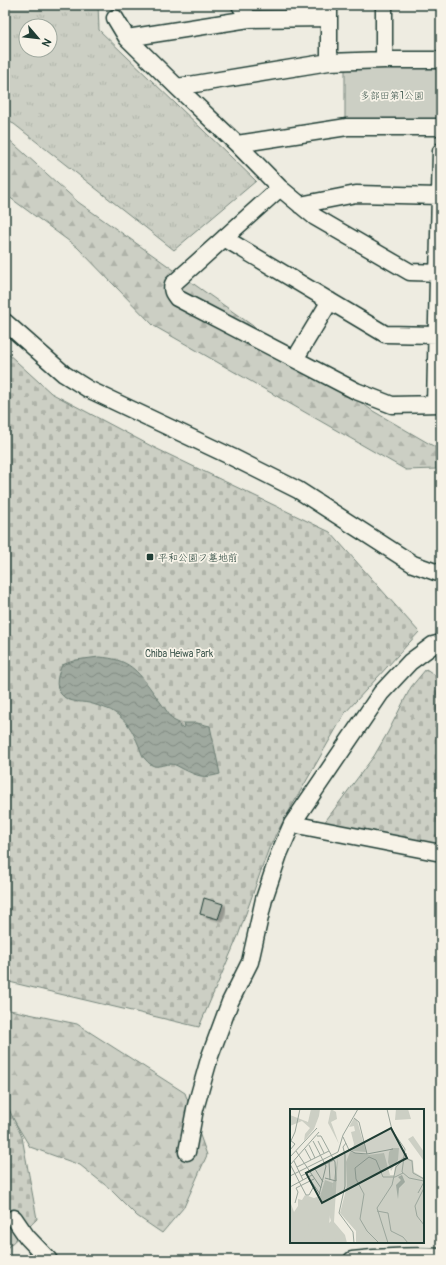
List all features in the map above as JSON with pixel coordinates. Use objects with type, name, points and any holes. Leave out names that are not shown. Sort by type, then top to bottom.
[{"type":"street","points":[[240,5],[250,19]]},
{"type":"street","points":[[384,5],[384,60]]},
{"type":"street","points":[[127,38],[250,19],[329,12],[329,62]]},
{"type":"street","points":[[115,18],[127,38],[237,144],[280,188],[314,217],[410,272],[440,273]]},
{"type":"street","points":[[177,87],[329,62],[441,60]]},
{"type":"street","points":[[237,144],[347,127],[441,127]]},
{"type":"street","points":[[280,188],[173,284],[173,293],[177,298],[356,391],[392,405],[438,404],[437,335],[440,273],[441,151]]},
{"type":"street","points":[[300,205],[356,194],[440,196]]},
{"type":"street","points":[[224,238],[385,334],[437,335]]},
{"type":"street","points":[[295,359],[330,301]]},
{"type":"street","points":[[5,322],[64,374],[88,389],[298,490],[412,564],[441,574]]},
{"type":"street","points":[[187,1152],[196,1109],[210,1056],[230,1002],[250,962],[264,899],[279,854],[292,824],[381,693],[410,662],[433,645],[441,643]]},
{"type":"street","points":[[292,824],[441,853]]},
{"type":"street","points":[[14,1218],[26,1238],[49,1260]]},
{"type":"street","points":[[352,1260],[384,1257],[441,1257]]},
{"type":"green space","points":[[5,5],[98,5],[99,30],[256,181],[174,250],[14,124],[5,120]]},
{"type":"green space","name":"多部田第1公園","points":[[345,66],[435,66],[440,70],[437,120],[345,124]]},
{"type":"green space","points":[[5,136],[78,202],[373,411],[435,447],[436,469],[406,470],[154,326],[77,247],[5,194]]},
{"type":"green space","name":"Chiba Heiwa Park","points":[[5,351],[51,393],[153,447],[330,532],[419,632],[345,713],[280,827],[269,848],[238,936],[199,1027],[5,981]]},
{"type":"green space","points":[[426,669],[441,679],[441,850],[324,823],[374,756],[411,687]]},
{"type":"green space","points":[[5,1009],[77,1024],[185,1093],[207,1155],[184,1207],[162,1233],[137,1216],[109,1188],[80,1165],[30,1147],[5,1102]]},
{"type":"green space","points":[[5,1101],[22,1137],[37,1219],[5,1250]]},
{"type":"water","points":[[99,657],[118,660],[125,663],[137,672],[173,720],[179,723],[180,728],[184,727],[183,723],[197,723],[210,726],[220,774],[201,776],[172,764],[158,766],[152,765],[144,757],[129,726],[122,718],[110,710],[89,703],[70,700],[64,697],[59,691],[57,684],[62,665],[76,660]]},
{"type":"building","points":[[204,898],[223,904],[218,919],[200,914]]},
{"type":"place","name":"平和公園フ墓地前","points":[[150,557]]}]
